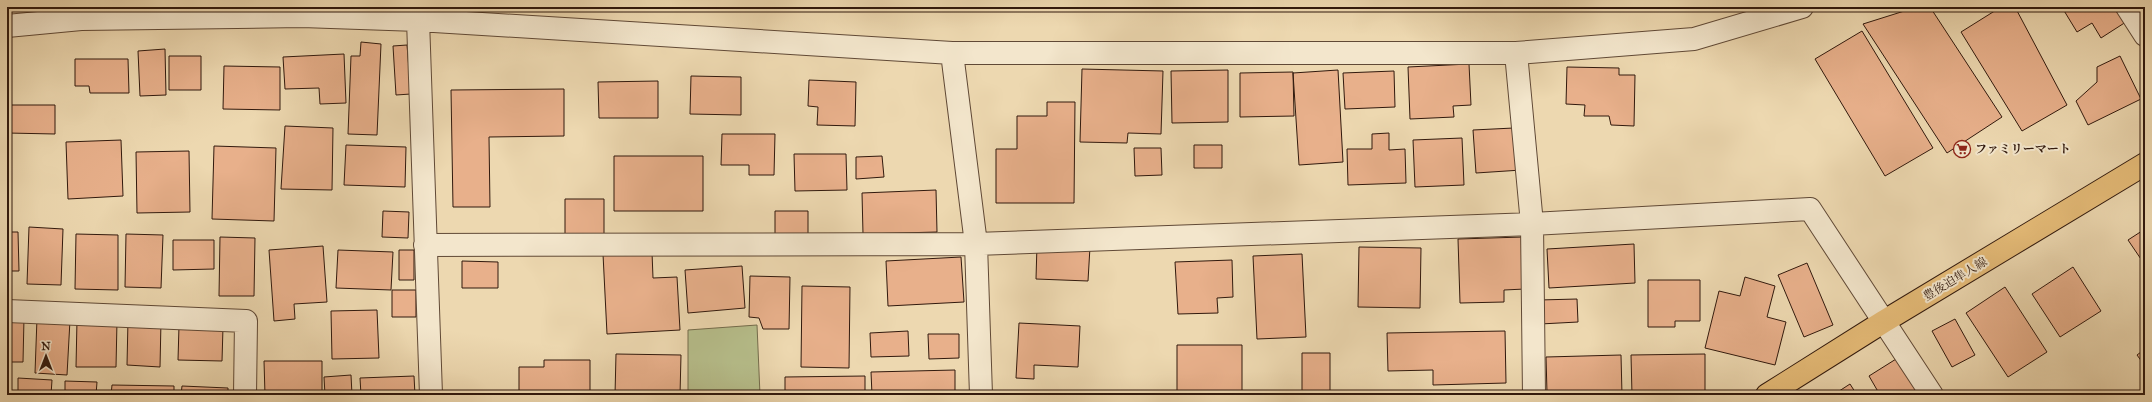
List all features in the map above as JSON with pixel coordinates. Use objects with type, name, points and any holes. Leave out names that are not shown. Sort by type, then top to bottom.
[{"type":"main road","name":"豊後迫隼人線","points":[[1767,395],[1883,322],[2145,164]]},
{"type":"street","points":[[7,26],[88,18],[302,12],[952,53],[1516,53],[1694,39],[1802,7]]},
{"type":"street","points":[[2127,7],[2145,35]]},
{"type":"street","points":[[418,20],[431,395]]},
{"type":"street","points":[[952,53],[976,244],[981,395]]},
{"type":"street","points":[[1516,53],[1532,224],[1534,395]]},
{"type":"street","points":[[425,245],[976,244],[1532,224],[1810,209],[1932,395]]},
{"type":"street","points":[[7,311],[246,321],[245,395]]},
{"type":"green space","points":[[757,325],[760,395],[688,395],[688,330]]},
{"type":"building","points":[[1917,7],[1930,7],[2002,117],[1947,153],[1863,24]]},
{"type":"building","points":[[2001,7],[2015,7],[2067,105],[2022,131],[1961,32]]},
{"type":"building","points":[[2067,7],[2121,7],[2129,20],[2101,38],[2092,23],[2077,32],[2063,9]]},
{"type":"building","points":[[1862,31],[1933,148],[1885,176],[1815,59]]},
{"type":"building","points":[[361,42],[381,44],[377,135],[348,134],[351,56],[360,56]]},
{"type":"building","points":[[407,45],[411,94],[396,95],[393,46]]},
{"type":"building","points":[[165,49],[166,95],[140,96],[138,51]]},
{"type":"building","points":[[344,54],[346,103],[320,104],[319,88],[285,89],[283,57]]},
{"type":"building","points":[[169,56],[201,56],[201,90],[169,90]]},
{"type":"building","points":[[2120,56],[2141,99],[2088,125],[2076,101],[2097,82],[2097,67]]},
{"type":"building","points":[[75,59],[128,59],[129,93],[90,93],[89,86],[75,86]]},
{"type":"building","points":[[1469,64],[1471,105],[1453,106],[1454,117],[1410,119],[1408,67]]},
{"type":"building","points":[[224,66],[280,67],[280,110],[223,109]]},
{"type":"building","points":[[1567,67],[1619,68],[1619,75],[1635,75],[1634,126],[1611,125],[1609,116],[1584,116],[1585,105],[1566,104]]},
{"type":"building","points":[[1082,69],[1163,71],[1161,134],[1128,133],[1127,143],[1080,142]]},
{"type":"building","points":[[1228,70],[1228,122],[1172,123],[1171,71]]},
{"type":"building","points":[[1338,70],[1343,162],[1299,165],[1293,73]]},
{"type":"building","points":[[1394,71],[1395,107],[1345,109],[1343,73]]},
{"type":"building","points":[[1293,72],[1294,116],[1240,117],[1240,73]]},
{"type":"building","points":[[691,76],[741,77],[741,115],[690,114]]},
{"type":"building","points":[[809,80],[856,82],[855,126],[817,125],[818,107],[808,106]]},
{"type":"building","points":[[658,81],[658,118],[599,118],[598,82]]},
{"type":"building","points":[[564,89],[564,136],[489,137],[490,207],[453,207],[451,90]]},
{"type":"building","points":[[1047,102],[1075,102],[1074,203],[996,203],[996,149],[1017,149],[1017,116],[1047,116]]},
{"type":"building","points":[[7,105],[55,105],[55,134],[7,133]]},
{"type":"building","points":[[285,126],[333,128],[332,190],[281,189]]},
{"type":"building","points":[[1534,127],[1537,169],[1476,173],[1473,130]]},
{"type":"building","points":[[1389,133],[1389,150],[1405,149],[1406,183],[1348,185],[1347,149],[1372,149],[1372,134]]},
{"type":"building","points":[[722,134],[775,134],[774,175],[749,175],[749,165],[721,165]]},
{"type":"building","points":[[1462,138],[1464,185],[1415,187],[1413,140]]},
{"type":"building","points":[[121,140],[123,196],[68,199],[66,142]]},
{"type":"building","points":[[346,145],[406,147],[405,187],[344,185]]},
{"type":"building","points":[[1194,145],[1222,145],[1222,168],[1194,168]]},
{"type":"building","points":[[214,146],[276,148],[274,221],[212,219]]},
{"type":"building","points":[[1134,148],[1161,148],[1162,175],[1135,176]]},
{"type":"building","points":[[189,151],[190,212],[137,213],[136,152]]},
{"type":"building","points":[[794,154],[846,154],[847,190],[795,191]]},
{"type":"building","points":[[614,156],[703,156],[703,211],[614,211]]},
{"type":"building","points":[[882,156],[884,177],[856,179],[856,157]]},
{"type":"building","points":[[936,190],[937,232],[863,234],[862,193]]},
{"type":"building","points":[[565,199],[604,199],[604,234],[565,234]]},
{"type":"building","points":[[383,211],[409,212],[408,238],[382,237]]},
{"type":"building","points":[[775,211],[808,211],[808,237],[775,237]]},
{"type":"building","points":[[29,227],[63,229],[61,285],[27,284]]},
{"type":"building","points":[[2145,229],[2145,265],[2128,240]]},
{"type":"building","points":[[7,232],[18,232],[19,271],[7,271]]},
{"type":"building","points":[[76,234],[118,235],[118,290],[75,289]]},
{"type":"building","points":[[126,234],[163,235],[161,288],[125,287]]},
{"type":"building","points":[[220,237],[255,238],[254,296],[219,296]]},
{"type":"building","points":[[1523,237],[1525,289],[1504,290],[1504,302],[1460,303],[1458,239]]},
{"type":"building","points":[[173,240],[214,240],[214,269],[173,270]]},
{"type":"building","points":[[1634,244],[1635,283],[1549,288],[1547,249]]},
{"type":"building","points":[[1037,245],[1090,247],[1088,281],[1036,279]]},
{"type":"building","points":[[323,246],[327,302],[294,304],[295,319],[274,321],[269,250]]},
{"type":"building","points":[[1359,247],[1421,248],[1420,308],[1358,307]]},
{"type":"building","points":[[338,250],[393,252],[391,290],[336,288]]},
{"type":"building","points":[[399,250],[414,250],[414,280],[399,280]]},
{"type":"building","points":[[652,252],[653,278],[677,277],[680,330],[607,334],[603,254]]},
{"type":"building","points":[[1302,254],[1306,337],[1257,339],[1253,256]]},
{"type":"building","points":[[961,257],[964,302],[888,306],[886,261]]},
{"type":"building","points":[[1232,260],[1233,297],[1217,298],[1218,313],[1178,314],[1175,262]]},
{"type":"building","points":[[462,261],[498,262],[498,288],[462,288]]},
{"type":"building","points":[[1807,263],[1833,325],[1804,337],[1778,275]]},
{"type":"building","points":[[742,266],[745,308],[688,313],[685,270]]},
{"type":"building","points":[[2073,267],[2101,311],[2060,337],[2032,294]]},
{"type":"building","points":[[750,276],[790,277],[789,329],[763,329],[759,318],[749,317]]},
{"type":"building","points":[[1745,277],[1775,286],[1767,317],[1786,322],[1775,365],[1705,348],[1719,291],[1740,296]]},
{"type":"building","points":[[1648,280],[1700,280],[1700,321],[1675,321],[1675,327],[1648,327]]},
{"type":"building","points":[[802,286],[850,287],[849,368],[801,367]]},
{"type":"building","points":[[2005,287],[2047,352],[2008,377],[1966,313]]},
{"type":"building","points":[[392,290],[416,290],[416,317],[392,317]]},
{"type":"building","points":[[1577,299],[1578,322],[1540,324],[1539,300]]},
{"type":"building","points":[[377,310],[379,358],[332,359],[331,311]]},
{"type":"building","points":[[7,317],[24,318],[23,362],[7,362]]},
{"type":"building","points":[[37,318],[70,320],[67,375],[35,373]]},
{"type":"building","points":[[1955,319],[1975,355],[1952,367],[1932,331]]},
{"type":"building","points":[[77,320],[117,321],[116,367],[76,367]]},
{"type":"building","points":[[128,320],[161,321],[160,367],[127,365]]},
{"type":"building","points":[[1019,323],[1080,326],[1078,367],[1034,365],[1034,379],[1016,378]]},
{"type":"building","points":[[179,326],[223,327],[222,361],[178,360]]},
{"type":"building","points":[[908,331],[909,356],[871,357],[870,333]]},
{"type":"building","points":[[1505,331],[1506,383],[1433,385],[1433,370],[1388,371],[1387,333]]},
{"type":"building","points":[[928,334],[959,334],[959,358],[929,359]]},
{"type":"building","points":[[1177,345],[1242,345],[1242,395],[1177,395]]},
{"type":"building","points":[[1912,349],[1937,395],[1880,395],[1869,376]]},
{"type":"building","points":[[2145,349],[2145,366],[2137,355]]},
{"type":"building","points":[[1302,353],[1330,353],[1330,395],[1302,395]]},
{"type":"building","points":[[616,354],[681,355],[680,395],[615,395]]},
{"type":"building","points":[[1705,354],[1705,395],[1632,395],[1631,355]]},
{"type":"building","points":[[1621,355],[1622,395],[1547,393],[1546,357]]},
{"type":"building","points":[[544,360],[590,360],[590,395],[519,395],[519,367],[544,367]]},
{"type":"building","points":[[264,361],[322,361],[322,395],[265,395]]},
{"type":"building","points":[[955,370],[955,395],[872,395],[871,372]]},
{"type":"building","points":[[351,375],[352,395],[325,395],[324,377]]},
{"type":"building","points":[[414,376],[415,395],[361,395],[360,378]]},
{"type":"building","points":[[865,376],[865,395],[785,395],[785,377]]},
{"type":"building","points":[[18,378],[52,380],[51,395],[18,395]]},
{"type":"building","points":[[65,381],[97,382],[96,395],[65,395]]},
{"type":"building","points":[[1850,384],[1857,395],[1833,395]]},
{"type":"building","points":[[112,385],[174,386],[174,395],[111,395]]},
{"type":"building","points":[[182,386],[228,388],[228,395],[181,395]]},
{"type":"place","name":"ファミリーマート","points":[[1962,149]]}]
